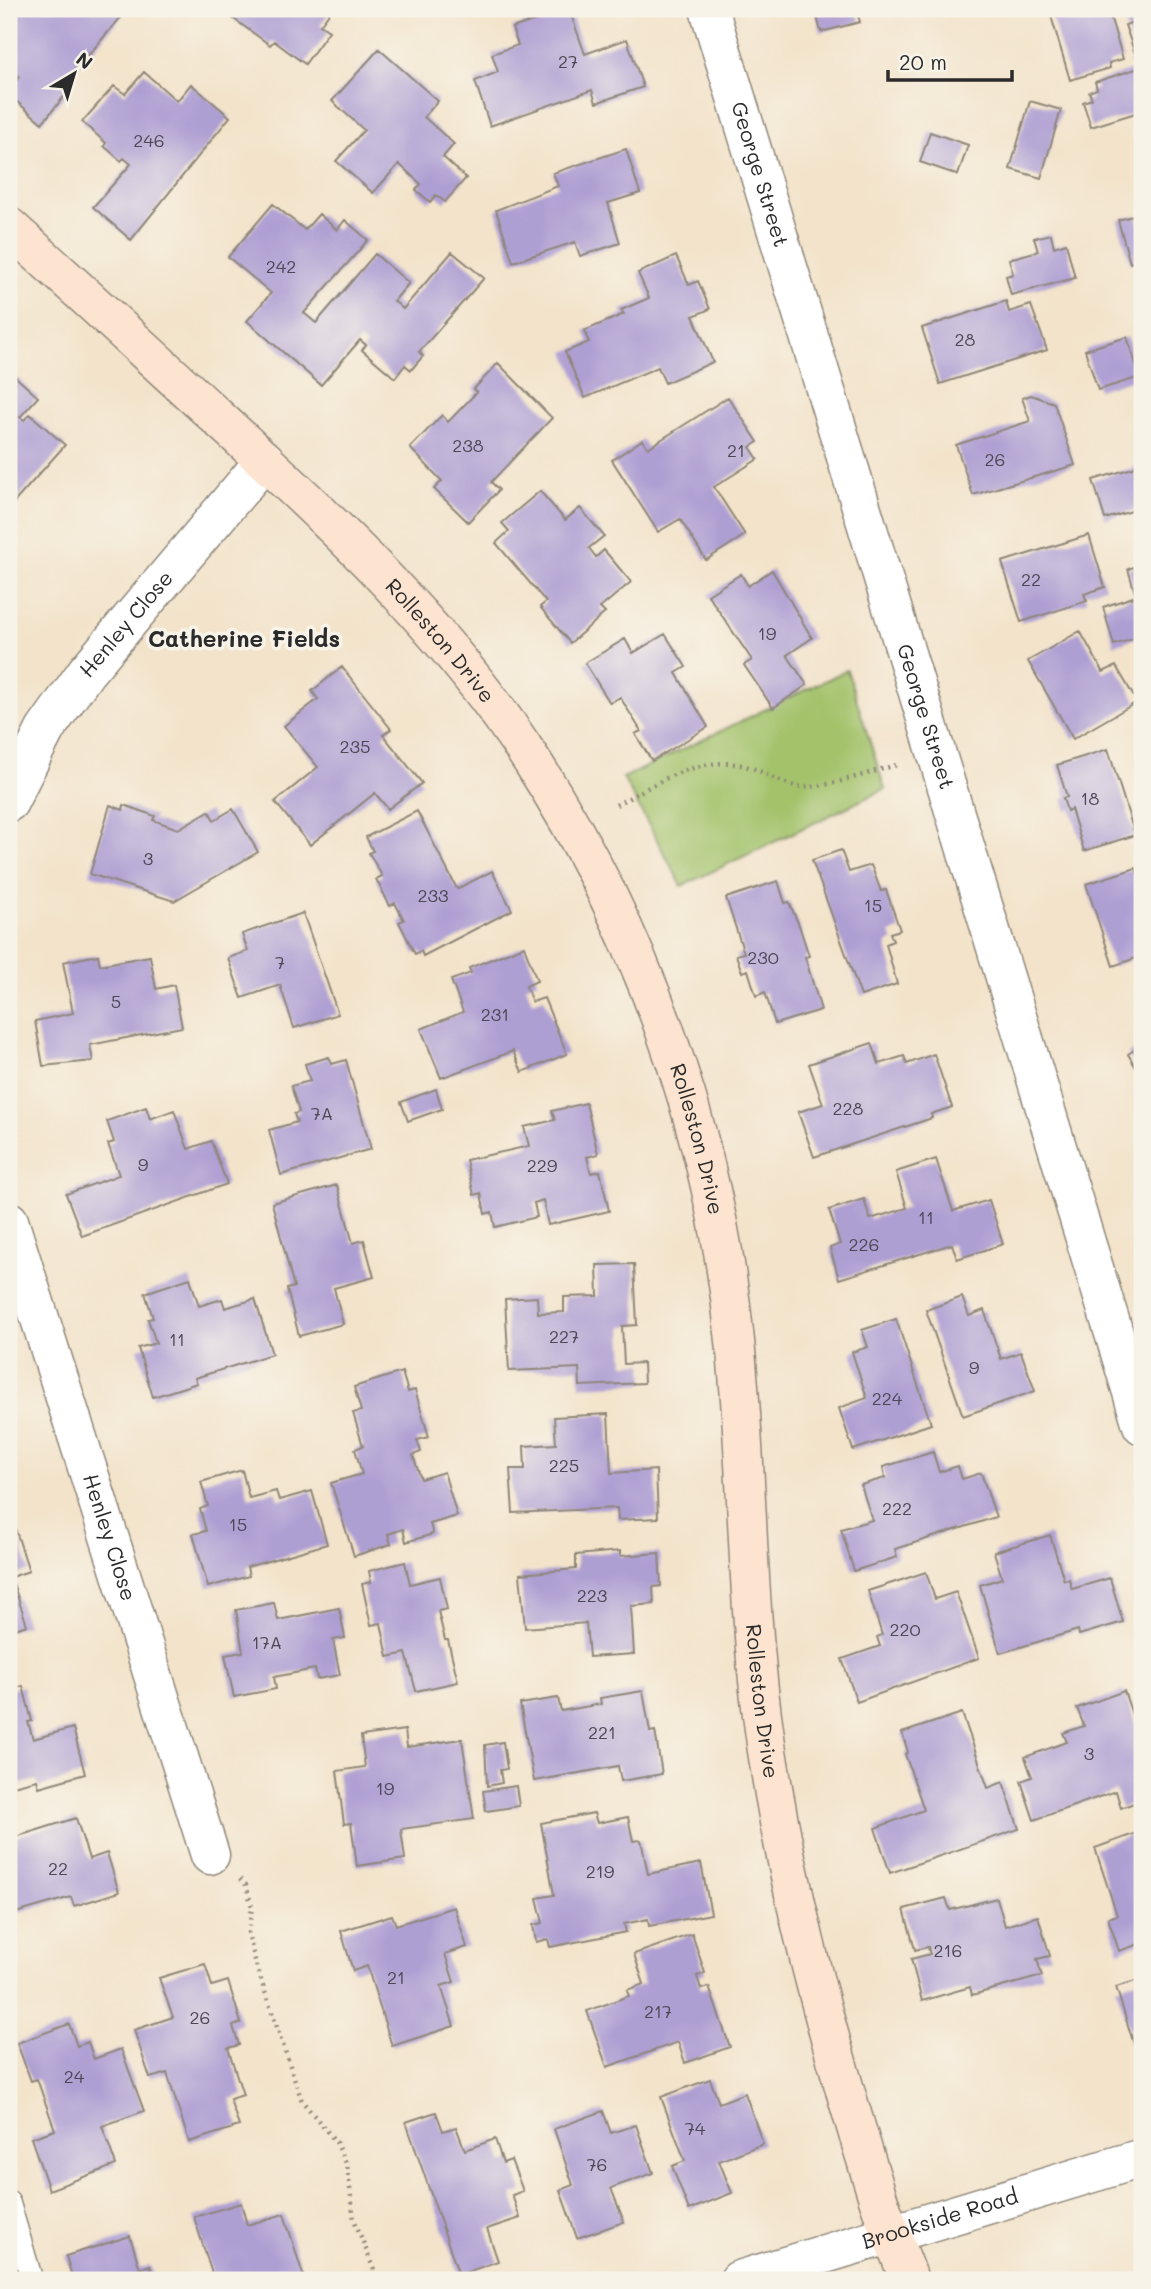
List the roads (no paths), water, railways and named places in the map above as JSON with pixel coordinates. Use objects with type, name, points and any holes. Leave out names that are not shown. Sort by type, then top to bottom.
[{"type":"main road","name":"Rolleston Drive","points":[[9,226],[265,460],[396,587],[498,711],[566,816],[623,926],[668,1041],[703,1160],[727,1275],[741,1402],[755,1652],[782,1836],[825,2025],[879,2201],[909,2280]]},
{"type":"street","name":"George Street","points":[[709,9],[1142,1426]]},
{"type":"street","name":"Henley Close","points":[[9,802],[45,730],[86,672],[265,460]]},
{"type":"street","name":"Henley Close","points":[[9,1220],[223,1865]]},
{"type":"street","name":"Brookside Road","points":[[739,2280],[1142,2158]]},
{"type":"lane","points":[[9,2202],[32,2280]]},
{"type":"district","name":"Catherine Fields","points":[[244,639]]}]
